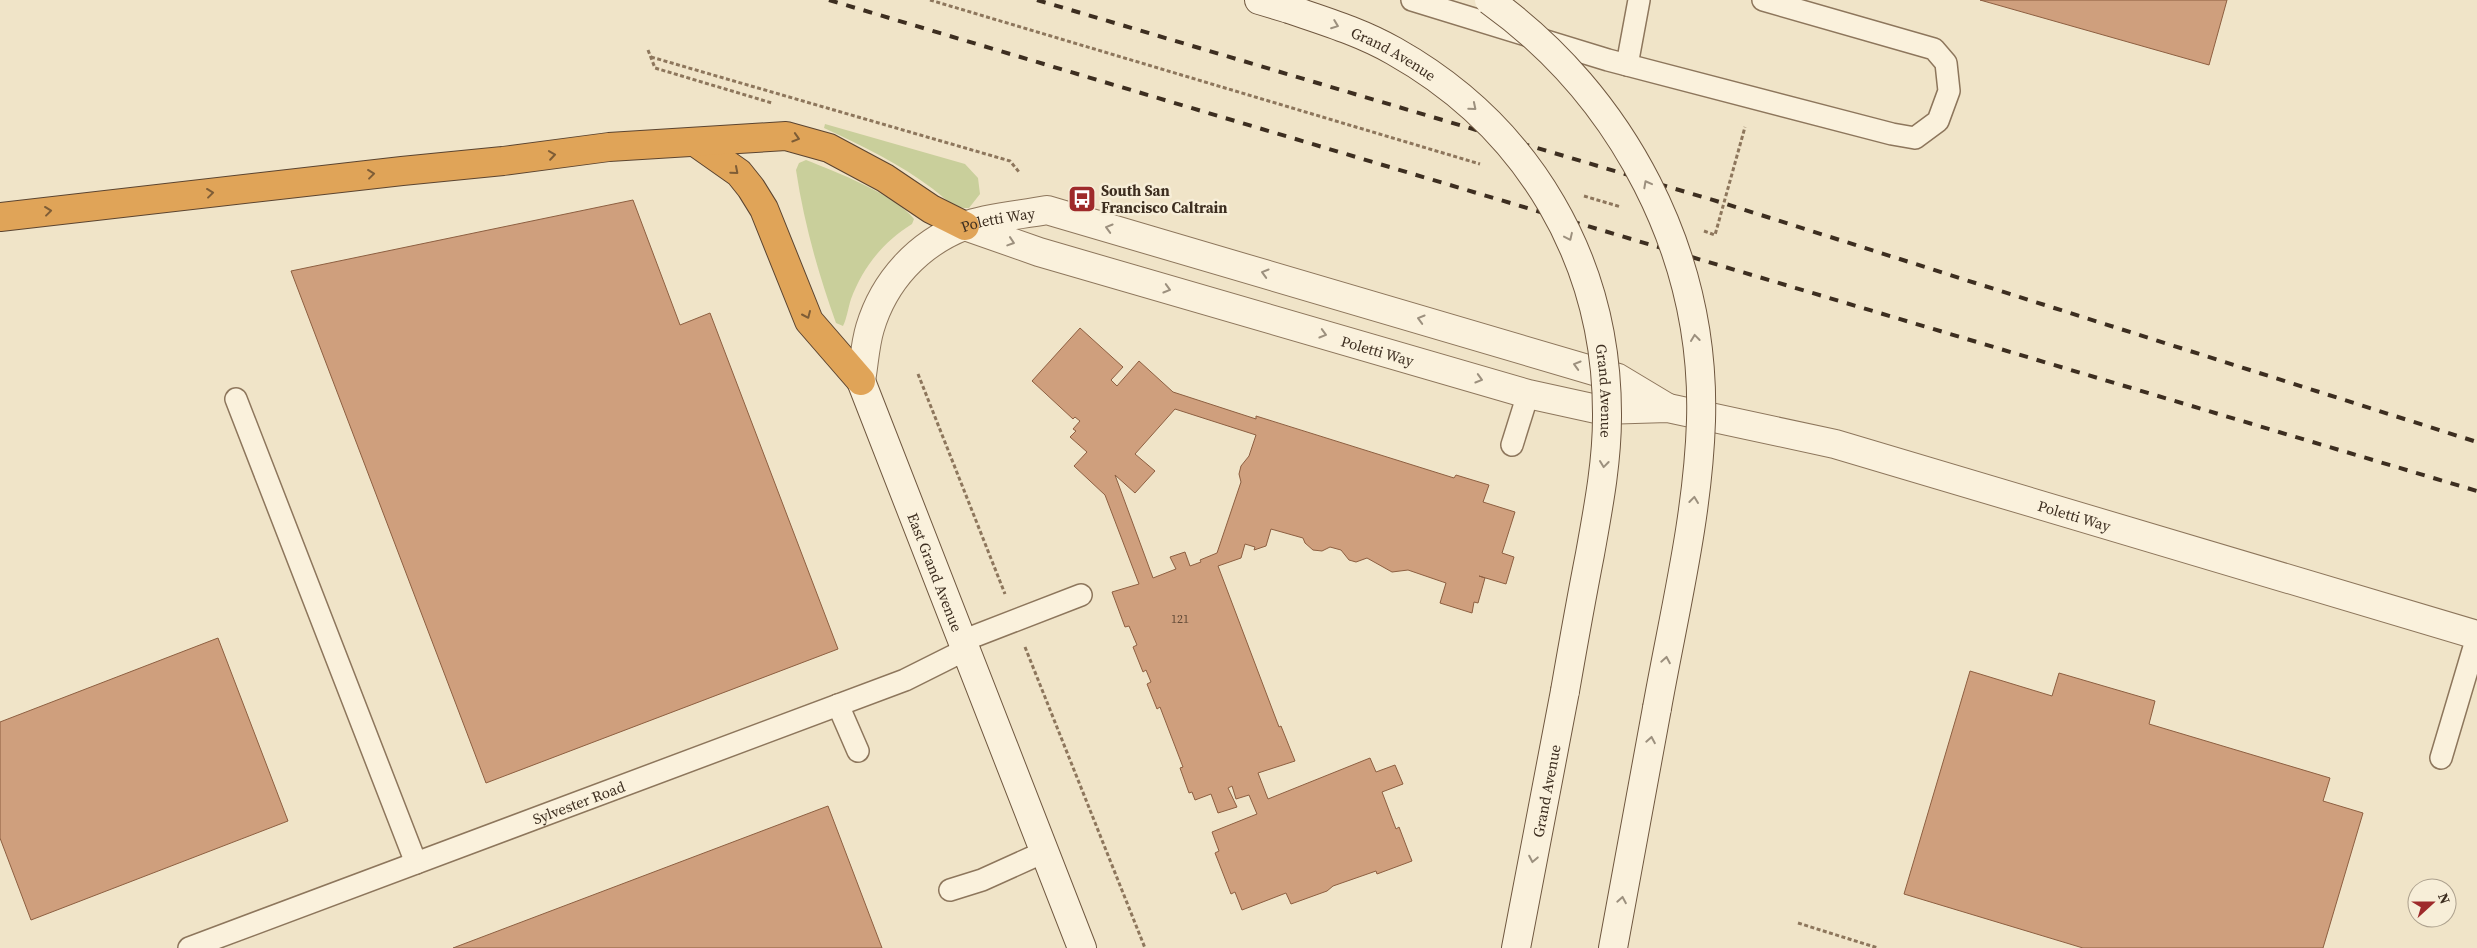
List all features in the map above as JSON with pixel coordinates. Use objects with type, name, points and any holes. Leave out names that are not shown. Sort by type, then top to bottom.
[{"type":"highway","points":[[0,217],[504,161],[609,147],[786,136],[828,148],[885,178],[931,208],[965,226]]},
{"type":"highway","points":[[695,142],[738,173],[751,188],[764,209],[809,321],[861,381]]},
{"type":"main road","name":"Grand Avenue","points":[[1259,0],[1359,34],[1393,50],[1456,92],[1509,143],[1536,180],[1568,234],[1582,266],[1601,338],[1606,378],[1607,418],[1599,501],[1516,948]]},
{"type":"main road","points":[[1489,0],[1548,47],[1609,118],[1652,194],[1669,233],[1683,274],[1693,322],[1699,371],[1699,447],[1692,516],[1613,948]]},
{"type":"main road","name":"Poletti Way","points":[[965,226],[1046,210],[1618,378],[1668,408]]},
{"type":"main road","name":"East Grand Avenue","points":[[965,226],[924,248],[905,264],[883,294],[869,329],[861,381],[1082,948]]},
{"type":"main road","name":"Poletti Way","points":[[965,226],[1040,252],[1528,394],[1601,410],[1668,408],[1835,444],[2477,636]]},
{"type":"lane","points":[[1412,0],[1627,65],[1892,134],[1915,138],[1938,121],[1949,91],[1946,62],[1934,49],[1763,0]]},
{"type":"lane","points":[[1627,65],[1639,0]]},
{"type":"lane","points":[[1512,445],[1528,394]]},
{"type":"lane","points":[[236,399],[416,863]]},
{"type":"lane","name":"Sylvester Road","points":[[190,948],[904,680],[963,645],[1015,620],[1081,595]]},
{"type":"lane","points":[[2441,758],[2477,636]]},
{"type":"lane","points":[[838,704],[858,750]]},
{"type":"lane","points":[[950,890],[982,880],[1044,852]]},
{"type":"path","points":[[930,0],[1490,167]]},
{"type":"path","points":[[648,50],[655,68],[777,104]]},
{"type":"path","points":[[651,57],[1010,161],[1019,172]]},
{"type":"path","points":[[1698,230],[1715,235],[1753,98]]},
{"type":"path","points":[[1575,193],[1622,207]]},
{"type":"path","points":[[918,374],[1145,948]]},
{"type":"path","points":[[1798,923],[1878,948]]},
{"type":"green space","points":[[825,124],[965,164],[978,178],[980,194],[969,208],[958,207],[894,163],[824,128]]},
{"type":"green space","points":[[806,160],[848,177],[879,193],[893,201],[914,219],[912,224],[883,247],[868,266],[851,299],[843,326],[836,323],[829,304],[812,248],[803,209],[796,170],[799,163]]},
{"type":"building","points":[[1980,0],[2227,0],[2209,65]]},
{"type":"building","points":[[633,200],[680,325],[710,313],[838,649],[486,783],[291,271]]},
{"type":"building","points":[[1080,328],[1123,367],[1111,380],[1117,386],[1139,361],[1173,392],[1256,419],[1256,416],[1454,478],[1456,475],[1489,485],[1483,502],[1515,512],[1502,553],[1514,557],[1506,584],[1479,576],[1485,578],[1478,603],[1474,602],[1472,613],[1440,603],[1446,583],[1408,570],[1392,572],[1367,558],[1356,562],[1349,560],[1341,550],[1330,547],[1322,551],[1313,550],[1305,543],[1303,538],[1271,529],[1266,546],[1254,550],[1255,547],[1245,544],[1241,558],[1218,566],[1279,727],[1281,726],[1295,761],[1258,773],[1268,799],[1370,758],[1376,772],[1395,765],[1403,784],[1382,792],[1396,829],[1399,827],[1412,861],[1377,874],[1376,871],[1333,886],[1327,891],[1291,904],[1286,893],[1242,910],[1235,892],[1231,894],[1215,853],[1219,851],[1212,832],[1257,814],[1249,795],[1236,799],[1232,786],[1228,788],[1237,807],[1218,813],[1211,794],[1195,800],[1192,792],[1189,793],[1180,768],[1183,767],[1160,707],[1157,709],[1147,684],[1151,682],[1146,670],[1143,672],[1133,647],[1137,645],[1129,626],[1125,627],[1112,592],[1139,584],[1105,495],[1074,466],[1087,452],[1070,437],[1076,431],[1073,429],[1080,421],[1075,417],[1073,419],[1032,381]],"holes":[[[1175,409],[1256,435],[1249,456],[1241,466],[1239,474],[1241,482],[1217,553],[1190,566],[1185,552],[1170,557],[1176,569],[1153,578],[1115,475],[1135,493],[1155,471],[1135,454]]]},
{"type":"building","points":[[218,638],[288,821],[31,920],[0,838],[0,722]]},
{"type":"building","points":[[1970,671],[2052,696],[2059,673],[2155,701],[2149,724],[2330,778],[2323,801],[2363,813],[2323,948],[2083,948],[1904,894]]},
{"type":"building","points":[[828,806],[882,948],[453,948]]},
{"type":"railway","points":[[829,0],[2477,491]]},
{"type":"railway","points":[[1037,0],[1723,203],[2477,442]]},
{"type":"place","name":"South San Francisco Caltrain","points":[[1082,199]]}]
